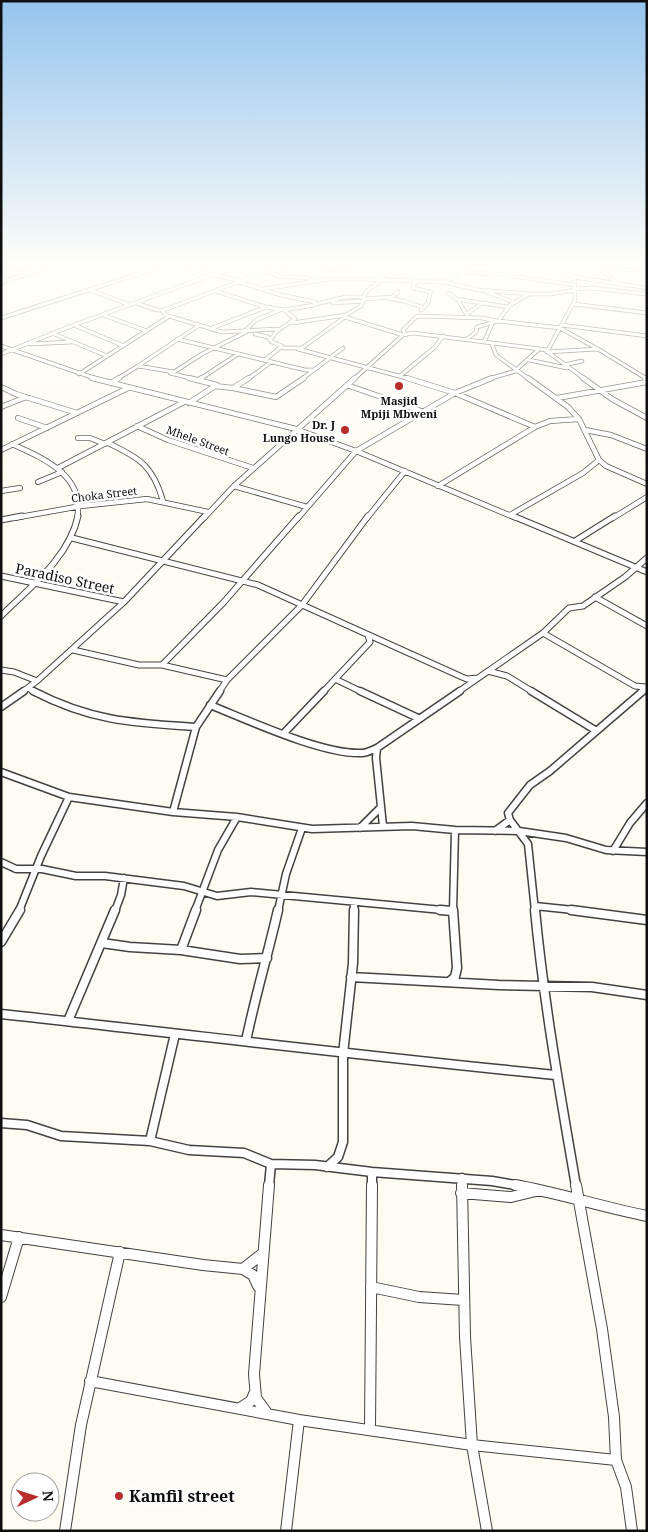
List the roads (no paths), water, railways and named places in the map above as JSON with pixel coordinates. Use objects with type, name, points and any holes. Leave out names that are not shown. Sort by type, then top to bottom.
[{"type":"street","points":[[1,354],[36,339]]},
{"type":"street","points":[[68,339],[107,356]]},
{"type":"street","points":[[109,339],[124,346]]},
{"type":"street","points":[[79,374],[134,339]]},
{"type":"street","points":[[112,383],[176,339]]},
{"type":"street","points":[[179,339],[311,372]]},
{"type":"street","points":[[169,373],[178,370],[230,339]]},
{"type":"street","points":[[271,339],[272,342],[281,345],[282,348]]},
{"type":"street","points":[[298,349],[315,339]]},
{"type":"street","points":[[1,707],[38,681],[73,650],[124,602],[234,486],[398,339]]},
{"type":"street","points":[[400,376],[434,348],[440,339]]},
{"type":"street","points":[[470,339],[560,353],[592,348],[598,349],[645,381]]},
{"type":"street","points":[[162,666],[223,603],[356,451],[454,393],[516,370],[552,344],[554,339]]},
{"type":"street","points":[[579,339],[592,348]]},
{"type":"street","points":[[24,344],[73,342]]},
{"type":"street","points":[[492,344],[496,355],[557,398],[579,419],[599,460],[606,466],[647,484]]},
{"type":"street","points":[[1,346],[79,374],[128,388],[296,429],[356,451],[637,566],[647,572]]},
{"type":"street","points":[[265,360],[282,348],[298,349],[368,366],[454,393],[535,427]]},
{"type":"street","points":[[138,366],[276,397],[280,396],[343,348]]},
{"type":"street","points":[[543,351],[633,412],[647,418]]},
{"type":"street","points":[[200,379],[238,354]]},
{"type":"street","points":[[529,360],[569,369]]},
{"type":"street","points":[[564,365],[582,361]]},
{"type":"street","points":[[232,388],[271,362]]},
{"type":"street","points":[[557,398],[602,391],[645,381]]},
{"type":"street","points":[[38,482],[137,426],[186,403],[217,385]]},
{"type":"street","points":[[347,385],[424,412]]},
{"type":"street","points":[[1,387],[78,413]]},
{"type":"street","points":[[1,450],[128,388]]},
{"type":"street","points":[[1,407],[26,397]]},
{"type":"street","points":[[633,412],[647,411]]},
{"type":"street","points":[[18,418],[47,428]]},
{"type":"street","points":[[438,486],[535,427],[550,421],[579,419]]},
{"type":"street","name":"Mhele Street","points":[[137,426],[168,440],[253,468]]},
{"type":"street","points":[[585,430],[611,434],[647,449]]},
{"type":"street","points":[[588,435],[595,431]]},
{"type":"street","points":[[78,438],[90,438],[128,452],[148,465],[157,478],[163,501]]},
{"type":"street","points":[[1,616],[55,562],[72,538],[81,506],[76,488],[60,470],[38,456],[12,444]]},
{"type":"street","points":[[510,515],[594,465],[599,460]]},
{"type":"street","points":[[594,465],[606,466]]},
{"type":"street","points":[[173,812],[196,727],[227,680],[302,605],[377,504],[405,472]]},
{"type":"street","points":[[234,486],[307,507]]},
{"type":"street","points":[[1,491],[20,488]]},
{"type":"street","points":[[575,541],[647,497]]},
{"type":"street","name":"Choka Street","points":[[1,520],[81,506],[147,499],[208,512]]},
{"type":"street","points":[[72,538],[243,580],[462,678],[480,678]]},
{"type":"street","points":[[210,705],[312,744],[353,753],[365,753],[377,748],[418,718],[480,678],[543,632],[569,608],[583,606],[647,558]]},
{"type":"street","name":"Paradiso Street","points":[[1,576],[124,602]]},
{"type":"street","points":[[595,598],[647,626]]},
{"type":"street","points":[[543,632],[635,686],[647,687]]},
{"type":"street","points":[[284,733],[336,679],[369,638]]},
{"type":"street","points":[[73,650],[139,665],[162,666],[227,680]]},
{"type":"street","points":[[1,670],[14,672],[38,681]]},
{"type":"street","points":[[488,672],[507,676],[595,730]]},
{"type":"street","points":[[336,679],[418,718]]},
{"type":"street","points":[[632,1531],[626,1487],[616,1460],[614,1417],[604,1339],[556,1075],[542,985],[528,844],[510,820],[508,813],[518,798],[647,687]]},
{"type":"street","points":[[28,688],[59,704],[96,716],[118,721],[196,727]]},
{"type":"street","points":[[377,748],[376,758],[383,826]]},
{"type":"street","points":[[365,753],[376,758]]},
{"type":"street","points":[[1,772],[69,797],[173,812],[237,817],[323,830],[383,826],[519,831],[566,838],[613,851],[646,854]]},
{"type":"street","points":[[1,942],[16,919],[36,869],[69,797]]},
{"type":"street","points":[[613,851],[630,823],[647,803]]},
{"type":"street","points":[[360,828],[380,808]]},
{"type":"street","points":[[181,950],[218,850],[237,817]]},
{"type":"street","points":[[496,831],[510,820]]},
{"type":"street","points":[[246,1041],[257,988],[267,958],[290,861],[302,828]]},
{"type":"street","points":[[449,982],[456,973],[453,911],[456,830]]},
{"type":"street","points":[[1,862],[16,869],[36,869],[76,876],[124,878],[184,886],[217,896],[251,892],[453,911]]},
{"type":"street","points":[[68,1021],[121,895],[124,878]]},
{"type":"street","points":[[327,1166],[338,1157],[341,1150],[343,1133],[343,1054],[353,963],[354,902]]},
{"type":"street","points":[[535,906],[647,920]]},
{"type":"street","points":[[102,943],[130,947],[181,950],[240,959],[267,958]]},
{"type":"street","points":[[456,973],[470,984]]},
{"type":"street","points":[[351,977],[470,984],[598,986],[620,988],[647,995]]},
{"type":"street","points":[[1,1014],[246,1041],[343,1054],[556,1075]]},
{"type":"street","points":[[150,1141],[176,1034]]},
{"type":"street","points":[[1,1123],[27,1125],[61,1136],[150,1141],[189,1150],[244,1153],[271,1164],[327,1166],[372,1172],[462,1178],[541,1190],[579,1198],[612,1209],[647,1216]]},
{"type":"street","points":[[341,1150],[344,1162],[352,1168]]},
{"type":"street","points":[[240,1408],[251,1401],[255,1392],[259,1290],[271,1164]]},
{"type":"street","points":[[370,1429],[372,1172]]},
{"type":"street","points":[[462,1178],[463,1300],[472,1445],[486,1531]]},
{"type":"street","points":[[461,1193],[512,1198],[528,1196],[541,1190]]},
{"type":"street","points":[[1,1235],[243,1269],[253,1275],[259,1290]]},
{"type":"street","points":[[1,1297],[19,1237]]},
{"type":"street","points":[[65,1531],[70,1481],[90,1381],[120,1252]]},
{"type":"street","points":[[243,1269],[262,1254]]},
{"type":"street","points":[[371,1287],[419,1297],[463,1300]]},
{"type":"street","points":[[90,1381],[299,1420],[472,1445],[616,1460]]},
{"type":"street","points":[[255,1392],[260,1404],[267,1413]]},
{"type":"street","points":[[286,1531],[299,1420]]},
{"type":"place","name":"Masjid Mpiji Mbweni","points":[[399,386]]},
{"type":"place","name":"Dr. J Lungo House","points":[[345,430]]},
{"type":"place","name":"Kamfil street","points":[[119,1496]]}]
